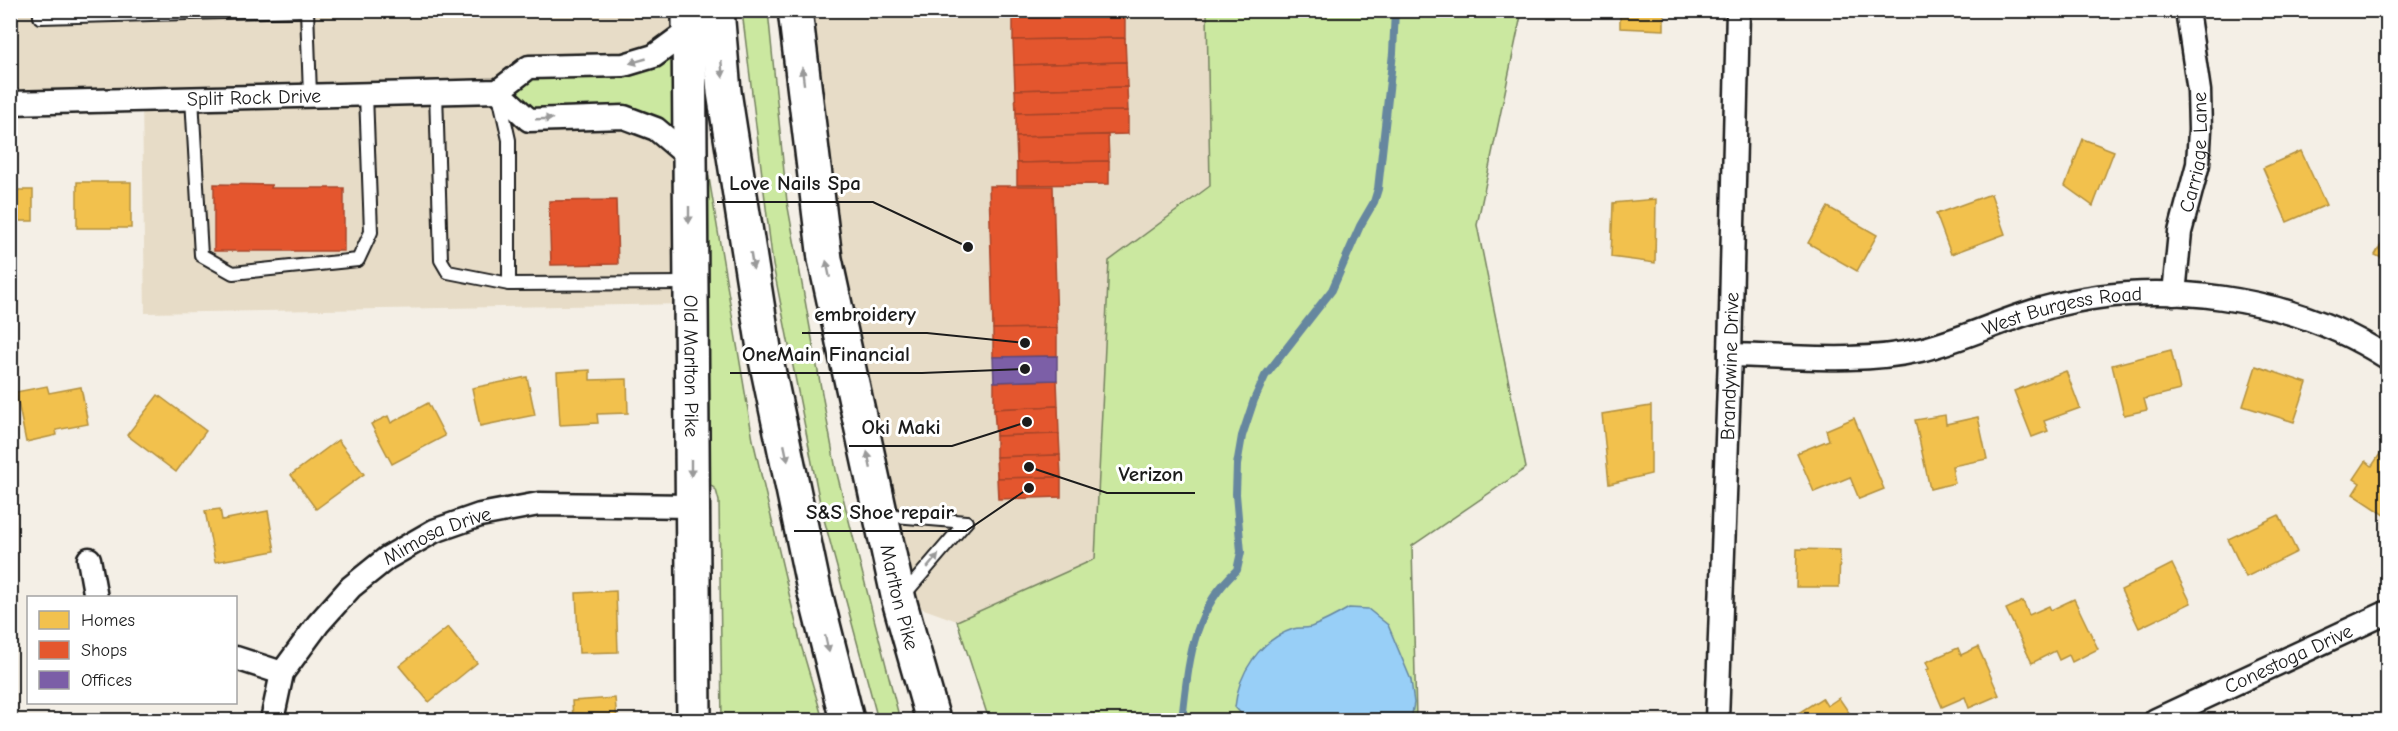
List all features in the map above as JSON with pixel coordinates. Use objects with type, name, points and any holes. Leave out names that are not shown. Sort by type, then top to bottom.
[{"type":"main road","points":[[717,10],[724,92],[765,355],[814,589],[847,720]]},
{"type":"main road","name":"Marlton Pike","points":[[795,10],[825,259],[899,600],[933,720]]},
{"type":"main road","name":"Old Marlton Pike","points":[[688,21],[694,720]]},
{"type":"street","name":"Brandywine Drive","points":[[1716,720],[1730,355],[1738,10]]},
{"type":"street","name":"Carriage Lane","points":[[2174,294],[2180,232],[2198,164],[2200,130],[2199,91],[2187,10]]},
{"type":"street","points":[[688,21],[654,56],[624,65],[529,67],[498,90],[529,120],[624,117],[656,129],[689,157]]},
{"type":"street","name":"Split Rock Drive","points":[[10,103],[498,90]]},
{"type":"street","name":"West Burgess Road","points":[[1730,355],[1860,358],[1890,356],[1951,342],[2013,317],[2048,307],[2115,296],[2174,294],[2229,298],[2264,305],[2322,324],[2369,345],[2388,358]]},
{"type":"street","name":"Mimosa Drive","points":[[272,720],[282,673],[318,624],[351,587],[387,558],[434,531],[480,515],[539,504],[692,506]]},
{"type":"street","points":[[89,559],[96,596]]},
{"type":"street","name":"Conestoga Drive","points":[[2156,720],[2388,612]]},
{"type":"street","points":[[237,658],[282,673]]},
{"type":"lane","points":[[40,10],[40,17],[306,10],[310,95]]},
{"type":"lane","points":[[498,90],[509,140],[509,285]]},
{"type":"lane","points":[[436,92],[441,260],[448,272],[509,285],[690,283]]},
{"type":"lane","points":[[192,98],[201,255],[233,273],[358,260],[370,232],[366,94]]},
{"type":"lane","points":[[881,515],[966,522],[899,600]]},
{"type":"shaded area","points":[[10,11],[689,11],[624,117],[689,157],[690,304],[145,313],[142,100],[11,103]]},
{"type":"shaded area","points":[[795,11],[1207,11],[1210,186],[1109,261],[1095,559],[957,621],[899,600]]},
{"type":"green space","points":[[742,11],[768,11],[787,202],[836,470],[900,720],[878,720],[821,508],[773,265]]},
{"type":"green space","points":[[1207,11],[1522,11],[1477,225],[1526,468],[1412,546],[1416,720],[989,720],[957,621],[1095,559],[1109,261],[1210,186]]},
{"type":"green space","points":[[688,31],[689,157],[656,129],[529,120],[498,91],[529,67],[624,65]]},
{"type":"green space","points":[[707,166],[753,440],[801,645],[823,720],[722,720],[719,501],[716,490],[704,479]]},
{"type":"water","points":[[1349,608],[1368,609],[1388,625],[1411,680],[1414,703],[1411,720],[1247,720],[1235,707],[1237,694],[1246,670],[1261,650],[1281,634],[1295,628],[1311,627]]},
{"type":"building: Homes","points":[[1620,10],[1664,10],[1664,30],[1620,28]]},
{"type":"building: Homes","points":[[2083,139],[2114,151],[2093,206],[2065,186]]},
{"type":"building: Homes","points":[[2301,151],[2326,205],[2287,222],[2263,168]]},
{"type":"building: Homes","points":[[77,182],[131,182],[131,228],[77,228]]},
{"type":"building: Homes","points":[[10,190],[33,190],[33,221],[10,221]]},
{"type":"building: Homes","points":[[1991,194],[2005,234],[1951,254],[1936,214]]},
{"type":"building: Homes","points":[[1656,199],[1655,263],[1611,257],[1613,203]]},
{"type":"building: Homes","points":[[1828,207],[1877,235],[1857,271],[1808,243]]},
{"type":"building: Homes","points":[[2388,232],[2388,261],[2375,255]]},
{"type":"building: Homes","points":[[2171,350],[2180,390],[2144,399],[2147,410],[2124,415],[2112,365]]},
{"type":"building: Homes","points":[[2256,366],[2307,383],[2294,422],[2243,406]]},
{"type":"building: Homes","points":[[590,370],[590,380],[627,379],[628,413],[597,414],[598,423],[560,425],[557,372]]},
{"type":"building: Homes","points":[[2066,371],[2080,408],[2044,421],[2048,431],[2032,437],[2014,391]]},
{"type":"building: Homes","points":[[527,377],[535,415],[480,426],[472,388]]},
{"type":"building: Homes","points":[[47,386],[49,393],[81,387],[88,424],[56,430],[57,435],[26,442],[16,392]]},
{"type":"building: Homes","points":[[158,395],[206,431],[176,472],[127,435]]},
{"type":"building: Homes","points":[[428,403],[445,436],[392,464],[371,424],[388,416],[391,423]]},
{"type":"building: Homes","points":[[1651,406],[1651,474],[1609,484],[1602,414]]},
{"type":"building: Homes","points":[[1945,415],[1946,424],[1978,417],[1987,459],[1952,466],[1955,483],[1930,489],[1915,420]]},
{"type":"building: Homes","points":[[1854,418],[1884,489],[1859,499],[1850,477],[1814,492],[1797,453],[1829,440],[1826,430]]},
{"type":"building: Homes","points":[[338,440],[364,474],[316,509],[291,475]]},
{"type":"building: Homes","points":[[2388,442],[2388,517],[2353,494],[2360,483],[2354,479],[2366,461],[2372,466]]},
{"type":"building: Homes","points":[[220,509],[222,520],[268,511],[275,551],[215,562],[205,511]]},
{"type":"building: Homes","points":[[2279,515],[2297,552],[2246,577],[2228,539]]},
{"type":"building: Homes","points":[[1797,549],[1840,550],[1839,587],[1796,587]]},
{"type":"building: Homes","points":[[2172,564],[2191,603],[2139,628],[2121,590]]},
{"type":"building: Homes","points":[[616,591],[618,652],[579,653],[576,593]]},
{"type":"building: Homes","points":[[2074,599],[2098,649],[2072,662],[2069,655],[2059,660],[2055,651],[2032,663],[2006,609],[2023,601],[2029,615],[2049,606],[2051,610]]},
{"type":"building: Homes","points":[[448,627],[477,663],[429,702],[399,666]]},
{"type":"building: Homes","points":[[1978,647],[1999,695],[1969,708],[1965,697],[1942,707],[1926,670],[1929,669],[1926,662],[1958,648],[1961,655]]},
{"type":"building: Homes","points":[[615,698],[617,720],[573,720],[572,701]]},
{"type":"building: Homes","points":[[1822,698],[1827,706],[1839,698],[1854,720],[1794,720],[1792,717]]},
{"type":"building: Shops","points":[[1013,10],[1125,10],[1125,14],[1013,17]]},
{"type":"building: Shops","points":[[1125,14],[1125,38],[1013,40],[1013,17]]},
{"type":"building: Shops","points":[[1125,38],[1126,62],[1014,65],[1013,40]]},
{"type":"building: Shops","points":[[1126,62],[1127,87],[1015,90],[1014,65]]},
{"type":"building: Shops","points":[[1127,87],[1128,111],[1016,113],[1015,90]]},
{"type":"building: Shops","points":[[1128,111],[1128,134],[1016,137],[1016,113]]},
{"type":"building: Shops","points":[[1108,135],[1109,161],[1017,163],[1016,137]]},
{"type":"building: Shops","points":[[1109,161],[1109,184],[1017,185],[1017,163]]},
{"type":"building: Shops","points":[[214,184],[272,185],[271,188],[344,188],[344,251],[214,251]]},
{"type":"building: Shops","points":[[989,186],[1053,186],[1057,328],[993,329]]},
{"type":"building: Shops","points":[[616,200],[618,264],[551,265],[549,201]]},
{"type":"building: Shops","points":[[1057,328],[1057,356],[993,357],[993,329]]},
{"type":"building: Shops","points":[[1057,380],[1058,406],[994,409],[994,382]]},
{"type":"building: Shops","points":[[1058,406],[1059,434],[996,436],[994,409]]},
{"type":"building: Shops","points":[[1059,434],[1060,455],[996,457],[996,436]]},
{"type":"building: Shops","points":[[1060,455],[1061,477],[997,478],[996,457]]},
{"type":"building: Shops","points":[[1061,477],[1061,497],[998,499],[997,478]]},
{"type":"building: Offices","points":[[1057,356],[1057,380],[994,382],[993,357]]},
{"type":"waterway","points":[[1182,720],[1190,658],[1201,621],[1210,603],[1237,570],[1241,552],[1236,494],[1237,465],[1242,436],[1254,400],[1265,376],[1332,290],[1378,189],[1393,53],[1395,10]]},
{"type":"place","name":"Love Nails Spa","points":[[968,247]]},
{"type":"place","name":"embroidery","points":[[1025,343]]},
{"type":"place","name":"OneMain Financial","points":[[1025,369]]},
{"type":"place","name":"Oki Maki","points":[[1027,422]]},
{"type":"place","name":"Verizon","points":[[1029,467]]},
{"type":"place","name":"S&S Shoe repair","points":[[1029,488]]}]
